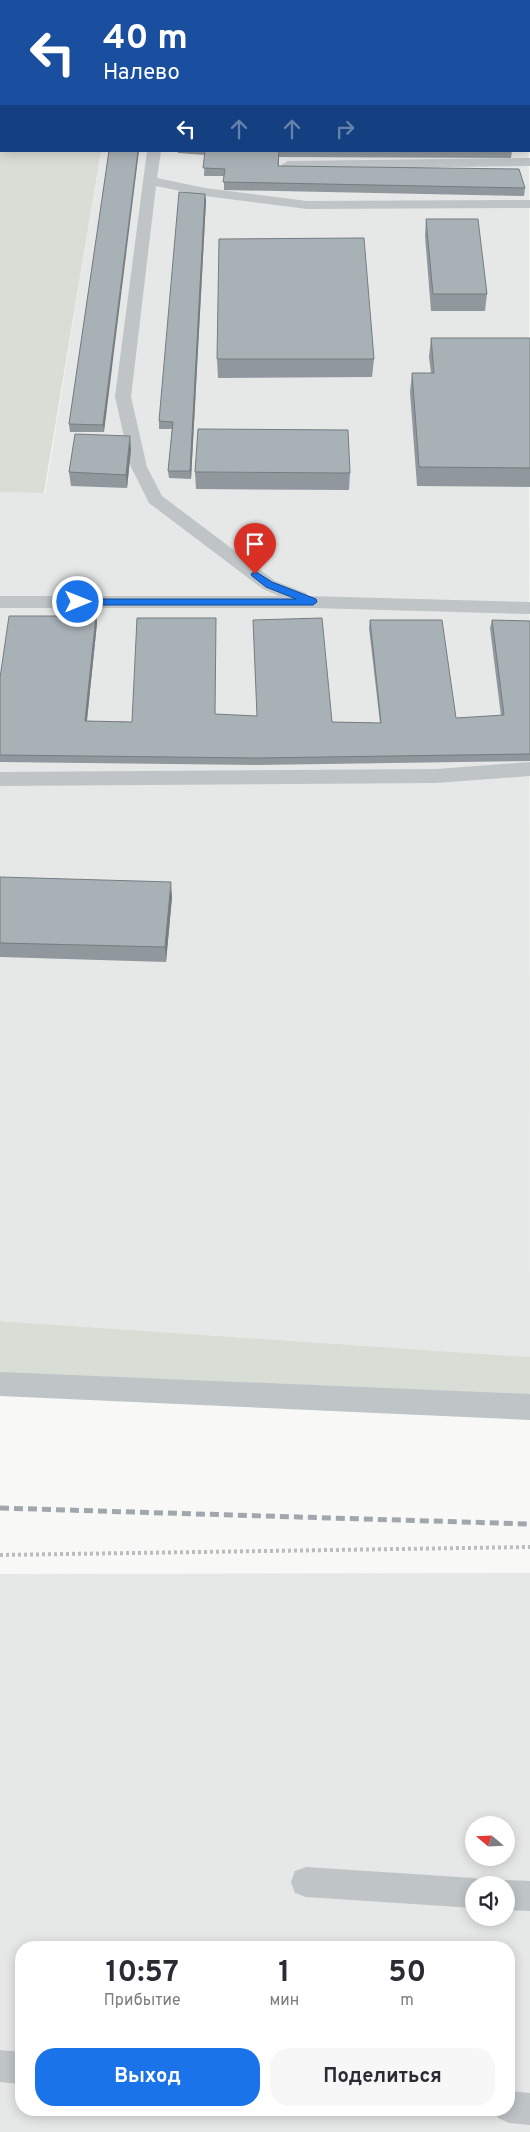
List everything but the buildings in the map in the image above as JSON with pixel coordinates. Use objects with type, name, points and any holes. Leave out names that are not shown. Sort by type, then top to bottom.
[{"type":"lane","points":[[154,152],[123,397],[139,467],[155,498],[269,585],[313,602]]},
{"type":"lane","points":[[288,165],[530,162]]},
{"type":"lane","points":[[150,181],[204,192],[307,205],[530,204]]},
{"type":"lane","points":[[0,602],[313,602],[530,608]]},
{"type":"lane","points":[[0,779],[436,776],[530,770]]},
{"type":"lane","points":[[0,1384],[530,1407]]},
{"type":"lane","points":[[306,1882],[465,1892]]},
{"type":"lane","points":[[515,1895],[530,1896]]},
{"type":"lane","points":[[0,2066],[15,2067]]},
{"type":"lane","points":[[515,2108],[530,2109]]},
{"type":"path","points":[[0,1555],[69,1556],[450,1546],[530,1547]]},
{"type":"shaded area","points":[[0,152],[101,152],[44,493],[0,492]]},
{"type":"shaded area","points":[[101,152],[529,152],[530,1357],[0,1321],[0,492],[45,493]]},
{"type":"shaded area","points":[[0,1321],[530,1357],[530,1395],[0,1378]]},
{"type":"shaded area","points":[[530,1573],[530,2132],[0,2132],[0,1574]]},
{"type":"railway","points":[[0,1508],[530,1524]]},
{"type":"route","points":[[78,602],[313,602],[269,585],[255,574]]}]
